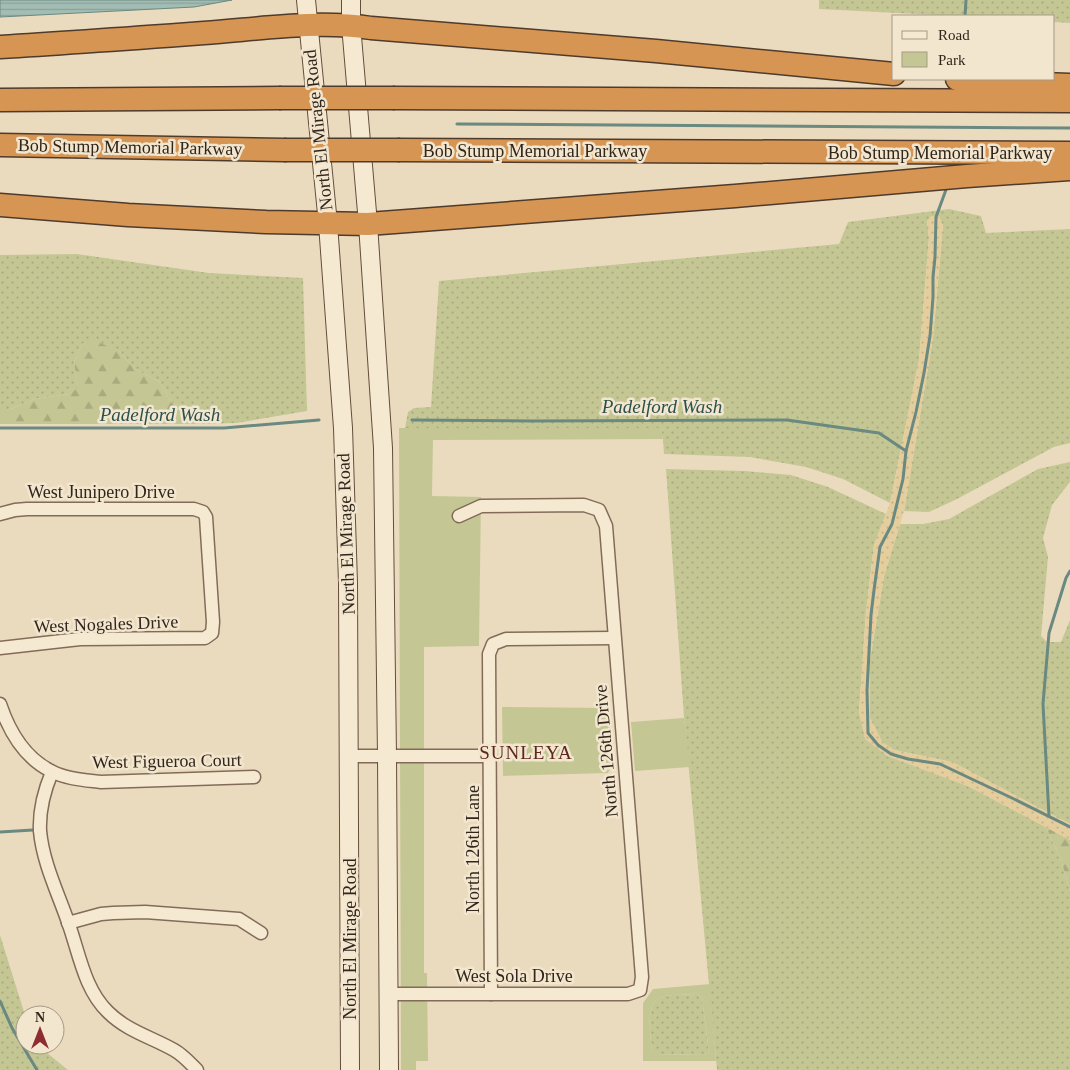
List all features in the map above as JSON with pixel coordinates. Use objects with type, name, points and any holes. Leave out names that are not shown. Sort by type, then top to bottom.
[{"type":"highway","points":[[0,47],[288,26],[351,26],[892,74]]},
{"type":"highway","points":[[960,80],[990,91],[1070,101]]},
{"type":"highway","points":[[0,100],[395,98],[932,100],[990,91],[1070,85]]},
{"type":"highway","name":"Bob Stump Memorial Parkway","points":[[0,145],[284,150],[1070,153]]},
{"type":"highway","points":[[0,205],[128,215],[368,224],[1070,169]]},
{"type":"main road","name":"North El Mirage Road","points":[[306,0],[328,224],[343,428],[348,583],[350,1070]]},
{"type":"main road","name":"North El Mirage Road","points":[[350,0],[383,448],[389,1070]]},
{"type":"street","name":"North 126th Drive","points":[[459,516],[481,506],[584,505],[599,510],[606,526],[642,967],[640,990]]},
{"type":"street","name":"West Junipero Drive","points":[[0,514],[27,509],[194,509],[203,512],[206,516],[213,622],[212,633]]},
{"type":"street","name":"West Nogales Drive","points":[[0,648],[80,639],[205,638],[212,633]]},
{"type":"street","name":"North 126th Lane","points":[[491,994],[489,654],[494,644],[506,639],[614,638]]},
{"type":"street","points":[[0,704],[6,721],[21,745],[39,763],[52,772],[42,799],[41,838],[47,865],[88,982],[99,1002],[107,1011],[127,1027],[174,1050],[197,1070]]},
{"type":"street","points":[[349,756],[490,756]]},
{"type":"street","name":"West Figueroa Court","points":[[52,772],[101,782],[254,777]]},
{"type":"street","points":[[68,923],[107,914],[145,912],[239,919],[261,933]]},
{"type":"street","name":"West Sola Drive","points":[[389,994],[628,994],[640,990]]},
{"type":"green space","points":[[819,0],[1070,0],[1070,23],[1055,22],[1055,15],[936,15],[819,9]]},
{"type":"green space","points":[[949,209],[981,216],[986,233],[1070,229],[1070,443],[1054,447],[929,512],[904,511],[933,338],[943,225],[938,216],[927,221],[929,238],[919,360],[890,503],[843,479],[806,467],[750,457],[664,454],[661,428],[405,428],[408,412],[414,408],[431,407],[439,281],[839,244],[848,222]]},
{"type":"green space","points":[[77,254],[209,273],[303,278],[307,411],[237,423],[198,424],[188,409],[171,402],[160,382],[135,369],[120,352],[83,343],[74,362],[78,387],[69,394],[34,399],[6,411],[0,411],[0,255]]},
{"type":"green space","points":[[94,340],[120,352],[135,369],[160,382],[171,402],[188,409],[198,424],[0,424],[0,411],[6,411],[34,399],[69,394],[78,387],[74,362],[83,343]]},
{"type":"green space","points":[[399,428],[661,428],[663,439],[433,440],[432,496],[481,497],[479,646],[424,647],[424,973],[427,973],[428,1061],[416,1061],[416,1070],[401,1070]]},
{"type":"green space","points":[[1070,462],[1070,482],[1052,505],[1043,538],[1048,557],[1041,636],[1047,642],[1061,642],[1070,620],[1070,824],[952,762],[894,750],[882,742],[870,718],[870,660],[884,576],[900,524],[923,524],[949,519],[1038,469]]},
{"type":"green space","points":[[666,469],[745,471],[791,475],[828,487],[886,514],[874,545],[866,612],[859,713],[888,756],[968,786],[1046,827],[1061,860],[1070,891],[1070,1070],[717,1070],[684,717]]},
{"type":"green space","points":[[502,707],[609,708],[612,765],[608,773],[503,776]]},
{"type":"green space","points":[[684,718],[690,767],[635,771],[631,722]]},
{"type":"green space","points":[[1046,827],[1070,840],[1070,891],[1061,860]]},
{"type":"green space","points":[[0,935],[22,1005],[15,1005],[15,1055],[50,1055],[68,1070],[0,1070]]},
{"type":"green space","points":[[710,984],[716,1061],[643,1061],[643,1003],[653,989]],"holes":[[[696,994],[702,998],[709,1052],[705,1055],[655,1054],[652,1051],[650,1013],[656,1001],[661,997],[673,995]]]},
{"type":"green space","points":[[696,994],[702,998],[709,1052],[705,1055],[655,1054],[652,1051],[650,1029],[652,1006],[664,996]]},
{"type":"sand","points":[[931,216],[939,216],[943,225],[933,338],[904,511],[884,576],[870,660],[870,718],[882,742],[894,750],[952,762],[1070,824],[1070,840],[968,786],[887,756],[865,739],[859,713],[866,612],[874,545],[890,503],[919,360],[929,238],[927,221]]},
{"type":"shaded area","points":[[0,0],[232,0],[194,7],[0,17]]},
{"type":"waterway","points":[[965,15],[966,0]]},
{"type":"waterway","points":[[457,124],[1070,128]]},
{"type":"waterway","points":[[947,187],[936,217],[933,297],[930,336],[924,373],[892,524],[880,547],[871,615],[867,690],[868,733],[878,745],[891,754],[940,764],[1070,827]]},
{"type":"waterway","name":"Padelford Wash","points":[[0,428],[224,428],[319,420]]},
{"type":"waterway","name":"Padelford Wash","points":[[412,420],[787,420],[879,433],[906,451]]},
{"type":"waterway","points":[[1049,816],[1043,704],[1049,633],[1066,578],[1070,571]]},
{"type":"waterway","points":[[0,832],[33,830]]},
{"type":"waterway","points":[[0,1001],[12,1028],[37,1070]]},
{"type":"district","name":"SUNLEYA","points":[[526,752]]}]
